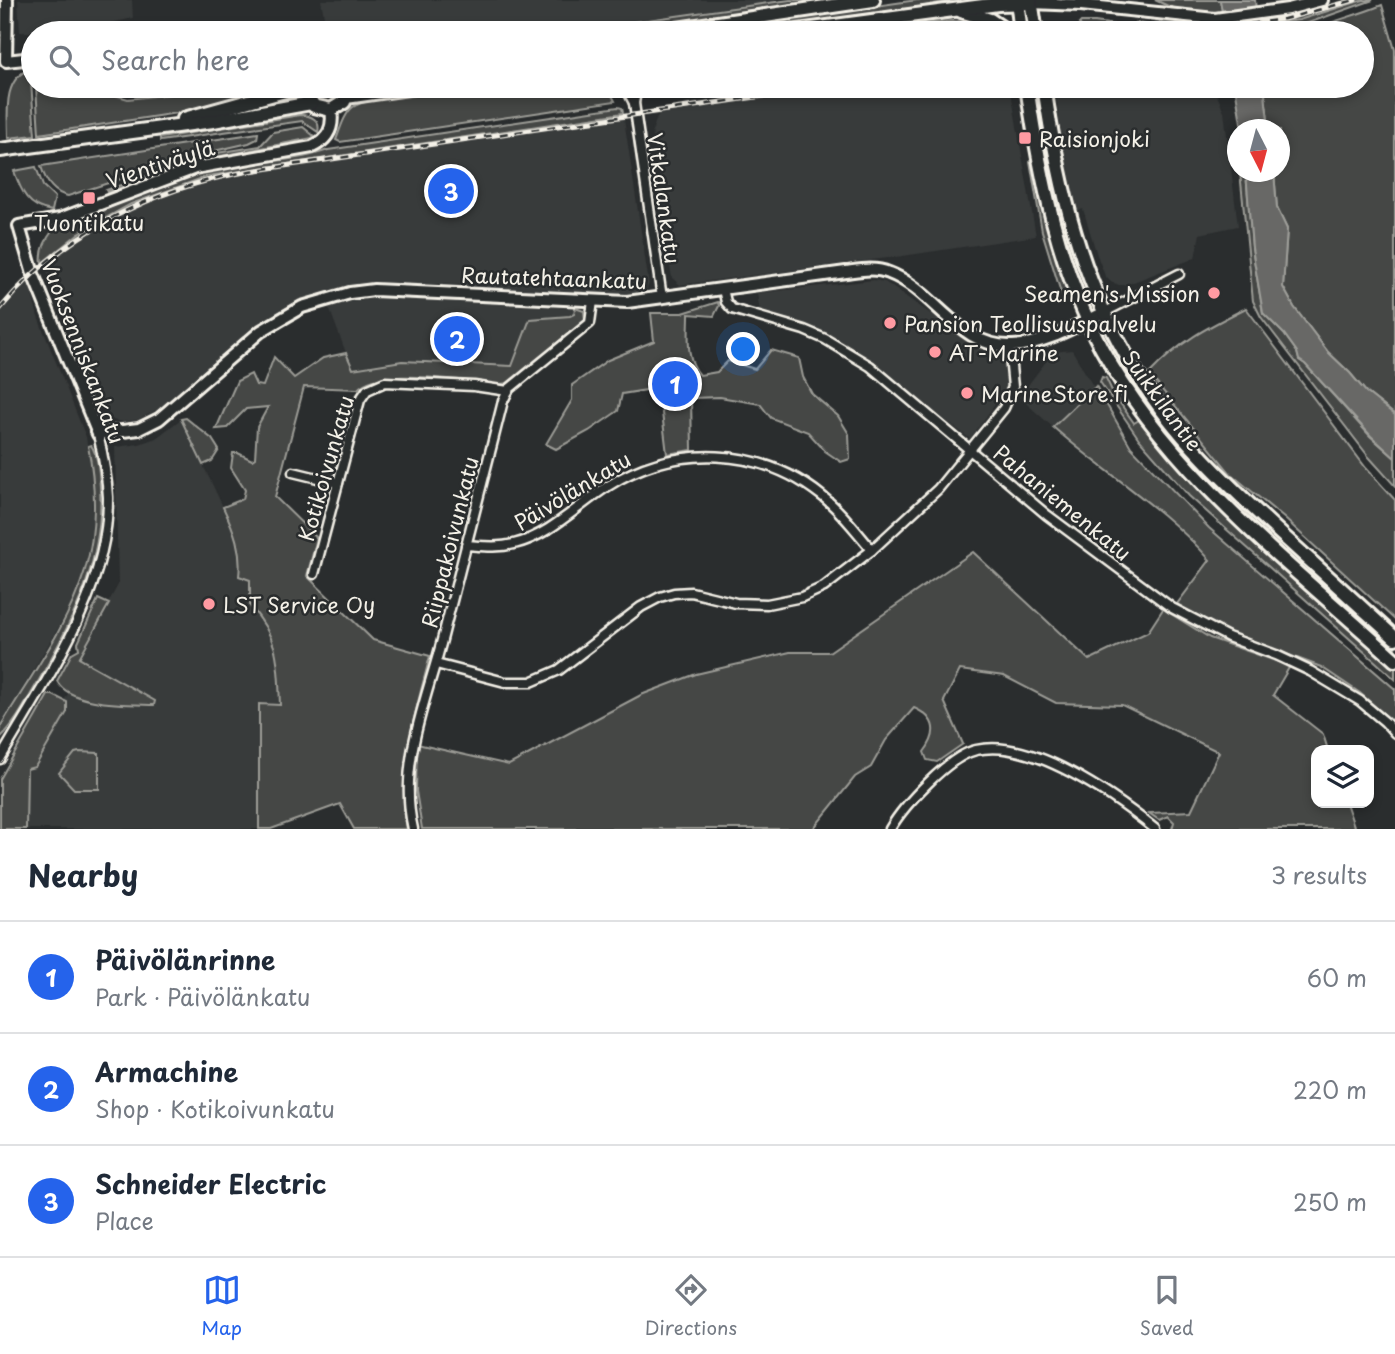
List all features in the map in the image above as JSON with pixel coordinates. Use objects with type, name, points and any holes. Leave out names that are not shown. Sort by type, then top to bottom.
[{"type":"main road","points":[[731,21],[873,0]]},
{"type":"main road","points":[[868,21],[1024,1]]},
{"type":"main road","points":[[1022,21],[1024,1]]},
{"type":"main road","points":[[1024,1],[1032,21]]},
{"type":"main road","points":[[954,9],[991,21]]},
{"type":"main road","points":[[157,128],[263,98]]},
{"type":"main road","points":[[308,98],[319,109],[331,110],[340,106],[344,98]]},
{"type":"main road","name":"Suikkilantie","points":[[1029,98],[1052,219],[1071,279],[1102,349],[1128,390],[1182,460],[1230,509],[1395,660]]},
{"type":"main road","name":"Suikkilantie","points":[[1046,98],[1066,206],[1105,312],[1137,374],[1199,454],[1234,490],[1395,638]]},
{"type":"main road","points":[[0,150],[223,120],[311,103]]},
{"type":"street","points":[[7,0],[6,61],[21,59]]},
{"type":"street","points":[[1024,1],[1216,19],[1288,9],[1322,0]]},
{"type":"street","name":"Vitkalankatu","points":[[631,98],[634,103]]},
{"type":"street","name":"Vitkalankatu","points":[[635,98],[662,299]]},
{"type":"street","name":"Vientiväylä","points":[[19,226],[52,221],[202,166],[312,147],[328,135],[332,122],[331,110]]},
{"type":"street","name":"Vuoksenniskankatu","points":[[0,758],[76,623],[98,569],[107,524],[108,500],[98,433],[33,274],[19,226]]},
{"type":"street","name":"Rautatehtaankatu","points":[[98,433],[139,429],[159,419],[261,331],[302,307],[374,290],[627,302],[846,272],[879,270],[893,274],[907,283],[974,337],[1009,346],[1044,339],[1105,312]]},
{"type":"street","points":[[1105,312],[1179,274]]},
{"type":"street","name":"Pahaniemenkatu","points":[[723,289],[726,302],[733,309],[804,330],[825,339],[870,366],[1046,515],[1172,608],[1228,637],[1310,671],[1360,701],[1395,733]]},
{"type":"street","points":[[508,391],[590,323],[593,301]]},
{"type":"street","points":[[436,664],[505,682],[540,680],[559,670],[656,598],[691,592],[744,604],[768,604],[791,600],[824,587],[872,550],[938,489],[970,450],[1011,395],[1013,380],[1009,346]]},
{"type":"street","name":"Kotikoivunkatu","points":[[314,574],[360,400],[372,387],[394,382],[474,386],[508,391]]},
{"type":"street","name":"Riippakoivunkatu","points":[[413,829],[409,784],[411,750],[436,664],[503,401],[508,391]]},
{"type":"street","name":"Päivölänkatu","points":[[466,545],[498,547],[524,541],[546,530],[603,488],[631,473],[663,461],[704,456],[763,464],[801,481],[832,504],[872,550]]},
{"type":"street","points":[[293,472],[338,484]]},
{"type":"street","points":[[890,829],[947,765],[961,755],[988,748],[1033,754],[1052,763],[1112,798],[1155,829]]},
{"type":"shaded area","points":[[18,0],[132,0],[133,18],[120,21],[21,21],[20,32]]},
{"type":"shaded area","points":[[321,0],[790,0],[633,21],[325,21]]},
{"type":"shaded area","points":[[790,0],[839,0],[695,21],[640,21]]},
{"type":"shaded area","points":[[917,0],[952,0],[893,13],[836,21],[771,21]]},
{"type":"shaded area","points":[[1155,0],[1220,0],[1222,11],[1187,12]]},
{"type":"shaded area","points":[[1220,0],[1255,0],[1257,21],[1224,21]]},
{"type":"shaded area","points":[[1342,0],[1363,0],[1299,20],[1262,21],[1310,11]]},
{"type":"shaded area","points":[[1363,0],[1373,0],[1314,21],[1292,21]]},
{"type":"shaded area","points":[[1382,5],[1395,50],[1395,415],[1366,392],[1328,352],[1294,307],[1283,287],[1287,229],[1277,208],[1275,182],[1290,182],[1290,119],[1268,119],[1265,98],[1374,98],[1374,21],[1336,21]]},
{"type":"shaded area","points":[[21,74],[21,98],[32,98],[35,135],[8,138],[8,99]]},
{"type":"shaded area","points":[[37,98],[234,98],[197,110],[39,134]]},
{"type":"shaded area","points":[[613,98],[615,101],[340,142],[336,140],[347,114],[353,107],[375,100]]},
{"type":"shaded area","points":[[732,98],[1012,98],[1036,236],[680,285],[672,278],[657,196],[662,195],[652,131],[658,115],[624,119],[649,284],[646,291],[640,295],[443,284],[370,285],[306,298],[265,320],[164,406],[138,420],[123,422],[113,420],[103,410],[45,267],[29,282],[38,317],[86,437],[93,481],[92,532],[86,568],[71,606],[0,727],[0,307],[41,264],[79,233],[131,204],[208,176]]},
{"type":"shaded area","points":[[1056,98],[1218,98],[1224,111],[1227,136],[1227,182],[1233,182],[1238,226],[1200,234],[1195,258],[1126,285],[1119,285],[1105,276],[1083,209],[1077,211],[1066,183]]},
{"type":"shaded area","points":[[1237,98],[1265,98],[1268,119],[1240,119]]},
{"type":"shaded area","points":[[622,108],[623,113],[208,176],[131,204],[79,233],[42,263],[44,245],[53,230],[156,187],[205,172],[298,158],[328,150]]},
{"type":"shaded area","points":[[300,115],[314,119],[318,124],[318,132],[302,121],[160,141],[160,138]]},
{"type":"shaded area","points":[[303,127],[314,136],[312,138],[211,158],[107,192],[106,190],[211,154],[260,146],[273,132]]},
{"type":"shaded area","points":[[258,133],[257,139],[249,143],[192,156],[68,196],[50,185],[41,166]]},
{"type":"shaded area","points":[[1032,160],[1049,229],[1072,292],[1062,296],[1042,231],[1030,161]]},
{"type":"shaded area","points":[[36,167],[43,186],[55,197],[52,211],[31,202],[23,192],[14,171]]},
{"type":"shaded area","points":[[1241,182],[1247,182],[1252,248],[1263,313],[1284,334],[1297,352],[1299,360],[1370,436],[1395,458],[1395,486],[1369,457],[1261,317],[1253,301]]},
{"type":"shaded area","points":[[1247,182],[1275,182],[1277,208],[1287,229],[1283,287],[1294,307],[1328,352],[1366,392],[1395,415],[1395,458],[1299,360],[1297,352],[1284,334],[1263,313],[1252,248]]},
{"type":"shaded area","points":[[874,280],[885,282],[974,344],[1004,357],[1008,381],[1005,391],[970,439],[851,348],[804,326],[760,312],[757,293]]},
{"type":"shaded area","points":[[383,297],[575,308],[574,314],[570,316],[530,319],[512,366],[402,361],[352,369],[328,305]]},
{"type":"shaded area","points":[[718,302],[714,316],[689,314],[690,354],[700,375],[717,372],[728,361],[755,369],[771,350],[799,358],[803,377],[812,394],[838,416],[849,434],[850,459],[841,462],[825,451],[808,432],[771,418],[760,404],[720,397],[691,398],[692,450],[667,454],[659,388],[622,394],[618,411],[589,431],[556,449],[546,444],[572,400],[572,385],[608,360],[654,341],[651,313],[683,313]]},
{"type":"shaded area","points":[[575,308],[584,311],[585,320],[507,383],[394,377],[367,383],[358,389],[304,387],[275,497],[317,538],[307,576],[373,640],[430,656],[406,763],[404,807],[407,829],[354,829],[340,804],[271,829],[259,829],[259,704],[280,705],[278,664],[267,630],[250,606],[250,580],[239,576],[236,540],[223,507],[243,499],[245,490],[231,468],[233,453],[252,460],[255,458],[257,427],[268,407],[246,409],[227,428],[216,429],[237,381],[251,374],[256,385],[263,386],[274,357],[294,378],[323,358],[346,353],[353,369],[402,361],[512,366],[530,319],[570,316],[574,314]]},
{"type":"shaded area","points":[[1246,308],[1366,468],[1395,500],[1395,620],[1285,519],[1231,474],[1149,374],[1194,336]]},
{"type":"shaded area","points":[[1072,350],[1100,398],[1065,438],[1019,397],[1053,352]]},
{"type":"shaded area","points":[[1102,377],[1106,378],[1134,423],[1139,420],[1201,489],[1395,668],[1395,679],[1189,496],[1139,439],[1100,382]]},
{"type":"shaded area","points":[[1096,386],[1131,447],[1209,528],[1395,689],[1395,728],[1387,717],[1360,693],[1321,667],[1225,631],[1177,604],[1210,560],[1154,507],[1053,427]]},
{"type":"shaded area","points":[[1146,401],[1199,464],[1395,645],[1395,652],[1223,495],[1180,449],[1143,403]]},
{"type":"shaded area","points":[[186,418],[212,439],[219,450],[212,461],[203,465],[181,419]]},
{"type":"shaded area","points":[[181,419],[236,534],[240,555],[239,576],[250,580],[250,606],[262,620],[278,652],[280,705],[259,705],[259,829],[11,829],[7,803],[75,681],[152,700],[78,657],[118,585],[115,447],[139,444],[156,438]]},
{"type":"shaded area","points":[[91,445],[96,455],[100,487],[100,514],[92,564],[75,612],[52,657],[17,718],[0,738],[0,727],[59,631],[85,570],[93,524],[93,476],[88,446]]},
{"type":"shaded area","points":[[973,552],[1089,660],[1148,632],[1163,609],[1210,638],[1290,666],[1273,695],[1323,734],[1326,745],[1311,745],[1311,808],[1348,808],[1355,829],[1172,829],[1174,822],[1168,816],[1159,820],[1149,813],[1191,811],[1219,752],[1122,705],[1056,703],[1004,676],[960,670],[944,701],[963,744],[937,762],[927,760],[924,752],[932,739],[933,727],[922,712],[914,708],[886,740],[871,767],[855,777],[813,829],[422,829],[416,791],[417,744],[509,765],[641,695],[696,674],[790,652],[829,652]]},
{"type":"shaded area","points":[[98,599],[109,604],[79,658],[155,701],[154,705],[116,704],[87,699],[64,689],[57,681],[72,653],[79,649],[78,643]]},
{"type":"shaded area","points":[[48,695],[67,702],[67,712],[35,767],[27,769],[26,829],[0,829],[0,779]]},
{"type":"shaded area","points":[[75,753],[99,753],[99,789],[74,789],[59,773]]},
{"type":"railway","points":[[1270,21],[1355,0]]},
{"type":"railway","points":[[0,309],[52,257],[81,236],[145,202],[214,179],[250,171],[749,98]]},
{"type":"place","name":"Raisionjoki","points":[[1025,138]]},
{"type":"place","name":"Schneider Electric","points":[[451,191]]},
{"type":"place","name":"Tuontikatu","points":[[89,198]]},
{"type":"place","name":"Seamen's Mission","points":[[1214,293]]},
{"type":"place","name":"Pansion Teollisuuspalvelu","points":[[890,323]]},
{"type":"place","name":"Armachine","points":[[457,339]]},
{"type":"place","name":"AT-Marine","points":[[935,352]]},
{"type":"place","name":"Päivölänrinne","points":[[675,384]]},
{"type":"place","name":"MarineStore.fi","points":[[967,393]]},
{"type":"place","name":"LST Service Oy","points":[[209,604]]}]
